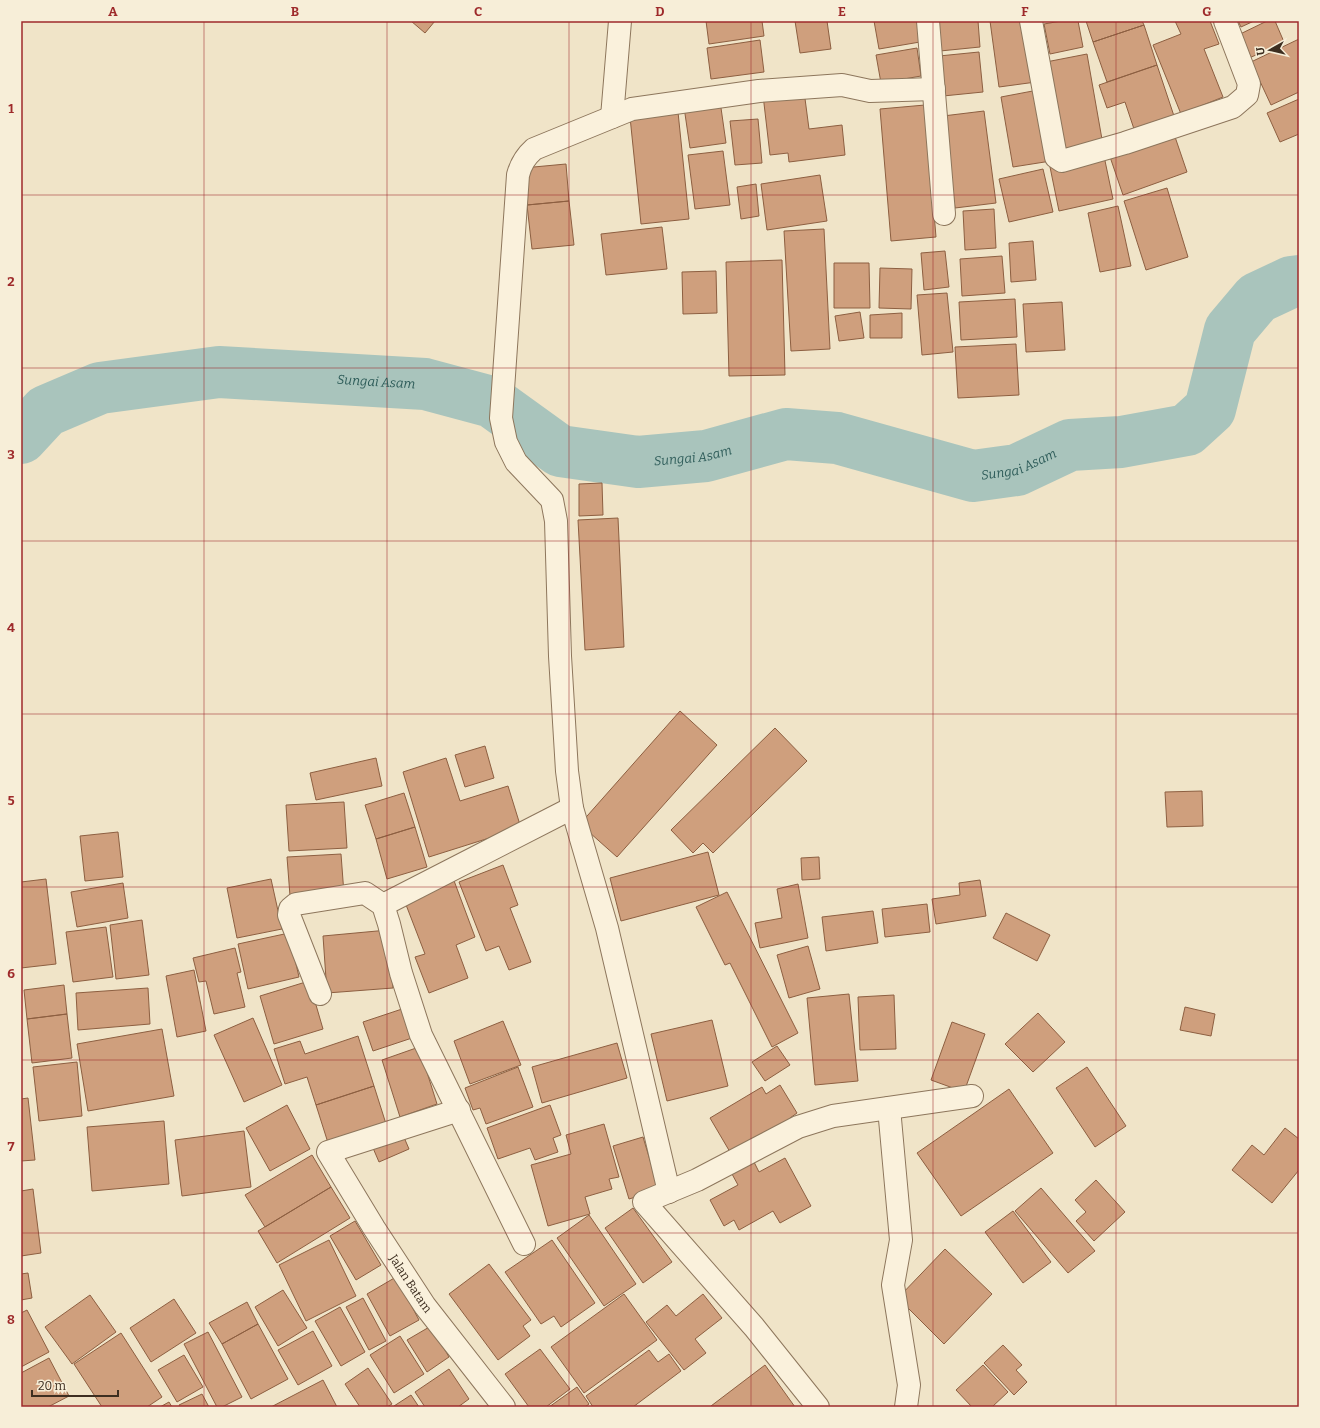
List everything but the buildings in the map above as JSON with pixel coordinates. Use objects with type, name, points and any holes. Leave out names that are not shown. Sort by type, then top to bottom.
[{"type":"street","points":[[612,117],[620,21]]},
{"type":"street","points":[[928,21],[944,214]]},
{"type":"street","points":[[1031,21],[1056,157],[1062,161],[1125,143],[1233,107],[1247,96],[1249,84],[1225,21]]},
{"type":"street","points":[[669,1192],[607,928],[572,808],[567,771],[560,656],[556,521],[552,500],[516,462],[506,442],[501,418],[518,175],[521,164],[526,156],[534,150],[632,108],[759,91],[842,85],[870,91],[934,89]]},
{"type":"street","points":[[383,905],[572,808]]},
{"type":"street","points":[[320,994],[289,915],[290,910],[296,904],[365,893],[383,905],[390,924],[401,973],[422,1035],[524,1244]]},
{"type":"street","points":[[818,1407],[754,1327],[644,1202],[697,1180],[798,1127],[833,1116],[972,1096]]},
{"type":"street","points":[[889,1108],[901,1240],[893,1285],[909,1385],[906,1407]]},
{"type":"street","name":"Jalan Batam","points":[[459,1110],[328,1152],[374,1228],[425,1306],[504,1407]]},
{"type":"waterway","name":"Sungai Asam","points":[[21,438],[46,411],[100,388],[219,372],[425,384],[492,402],[560,451],[638,462],[706,456],[786,434],[837,438],[973,476],[1017,470],[1070,445],[1121,442],[1187,430],[1210,409],[1230,330],[1257,298],[1291,282],[1299,281]]}]
